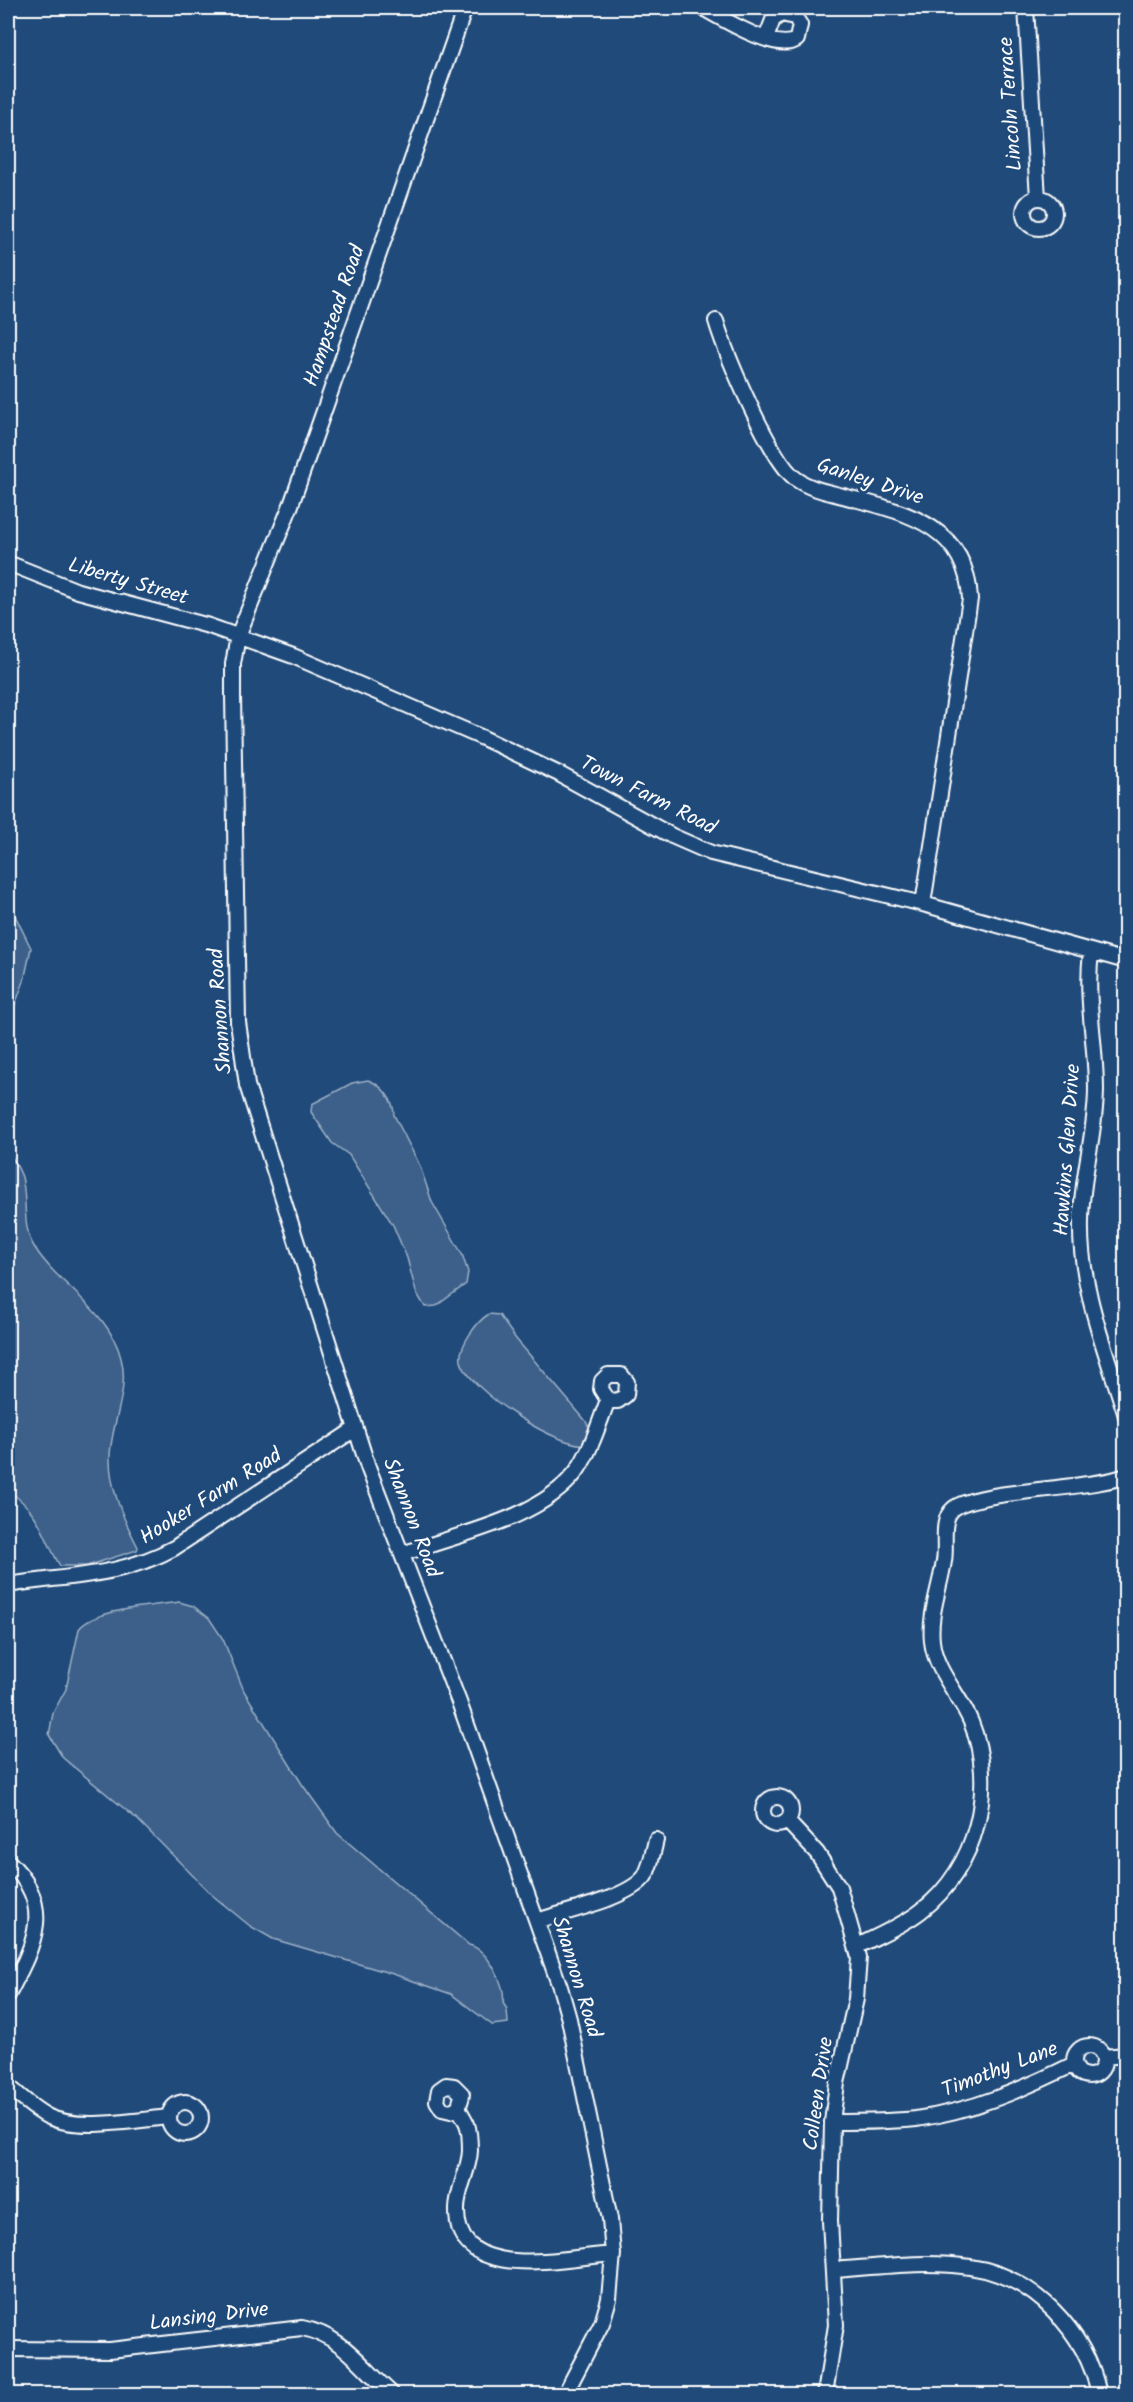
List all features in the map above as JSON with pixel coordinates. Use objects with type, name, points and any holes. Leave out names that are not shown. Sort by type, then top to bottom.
[{"type":"street","name":"Hampstead Road","points":[[238,636],[291,506],[465,8]]},
{"type":"street","points":[[703,8],[765,38]]},
{"type":"street","name":"Lincoln Terrace","points":[[1026,8],[1038,198]]},
{"type":"street","name":"Ganley Drive","points":[[716,321],[724,345],[769,445],[784,468],[808,486],[895,510],[924,521],[941,534],[955,550],[964,568],[970,599],[923,904]]},
{"type":"street","name":"Liberty Street","points":[[8,563],[80,592],[238,636]]},
{"type":"street","name":"Town Farm Road","points":[[238,636],[293,656],[483,738],[569,779],[672,836],[711,853],[923,904],[1125,961]]},
{"type":"street","name":"Shannon Road","points":[[238,636],[233,664],[233,695],[238,1022],[243,1064],[259,1126],[355,1429],[459,1702],[560,1987],[581,2071],[610,2219],[613,2254],[610,2292],[602,2323],[565,2394]]},
{"type":"street","name":"Hawkins Glen Drive","points":[[1091,952],[1090,978],[1096,1101],[1083,1190],[1081,1238],[1092,1300],[1125,1416]]},
{"type":"street","points":[[402,1554],[505,1519],[552,1495],[576,1471],[609,1400]]},
{"type":"street","name":"Hooker Farm Road","points":[[8,1585],[90,1575],[145,1563],[174,1548],[355,1429]]},
{"type":"street","points":[[858,1946],[920,1912],[944,1888],[964,1859],[980,1809],[983,1777],[977,1738],[962,1703],[938,1662],[932,1643],[932,1613],[946,1548],[945,1524],[952,1509],[962,1503],[984,1498],[1090,1486],[1125,1476]]},
{"type":"street","name":"Colleen Drive","points":[[787,1821],[818,1853],[830,1871],[846,1907],[858,1946],[859,1978],[832,2122],[830,2221],[836,2325],[825,2394]]},
{"type":"street","points":[[537,1921],[622,1892],[638,1884],[650,1863],[656,1840]]},
{"type":"street","points":[[8,1861],[31,1891],[37,1920],[29,1953],[8,1995]]},
{"type":"street","name":"Timothy Lane","points":[[1086,2046],[1096,2048],[1103,2057],[1101,2069],[1091,2076],[1079,2072],[1074,2064],[1076,2053],[1086,2046]]},
{"type":"street","name":"Timothy Lane","points":[[1103,2057],[1125,2055]]},
{"type":"street","name":"Timothy Lane","points":[[832,2122],[901,2120],[942,2114],[1001,2096],[1074,2064]]},
{"type":"street","points":[[8,2086],[46,2116],[63,2121],[86,2123],[169,2117]]},
{"type":"street","points":[[459,2107],[469,2130],[470,2152],[458,2199],[457,2216],[461,2232],[471,2246],[485,2256],[509,2262],[613,2254]]},
{"type":"street","points":[[833,2270],[950,2265],[992,2272],[1011,2280],[1046,2304],[1074,2334],[1093,2372],[1099,2394]]},
{"type":"street","name":"Lansing Drive","points":[[8,2349],[110,2350],[302,2328],[314,2330],[341,2345],[392,2394]]},
{"type":"shaded area","points":[[8,863],[11,869],[9,903],[31,948],[24,981],[8,1023]]},
{"type":"shaded area","points":[[368,1080],[378,1085],[392,1104],[394,1115],[420,1166],[432,1202],[462,1254],[468,1272],[466,1284],[436,1306],[425,1307],[416,1292],[407,1258],[393,1225],[349,1155],[332,1143],[311,1112],[312,1104],[352,1083]]},
{"type":"shaded area","points":[[8,1149],[22,1177],[26,1223],[35,1248],[45,1262],[106,1326],[121,1358],[122,1395],[111,1444],[110,1468],[118,1503],[138,1547],[137,1550],[87,1566],[60,1566],[35,1516],[8,1490]]},
{"type":"shaded area","points":[[489,1314],[499,1315],[516,1339],[585,1420],[592,1433],[589,1444],[576,1444],[558,1438],[517,1416],[497,1402],[467,1373],[461,1361],[462,1349],[474,1328]]},
{"type":"shaded area","points":[[179,1602],[193,1606],[209,1618],[223,1639],[244,1691],[302,1784],[337,1833],[489,1960],[502,1987],[508,2023],[492,2025],[451,1994],[393,1974],[273,1939],[250,1926],[212,1895],[138,1820],[63,1758],[49,1735],[53,1713],[66,1689],[79,1629],[97,1617],[111,1613]]}]
